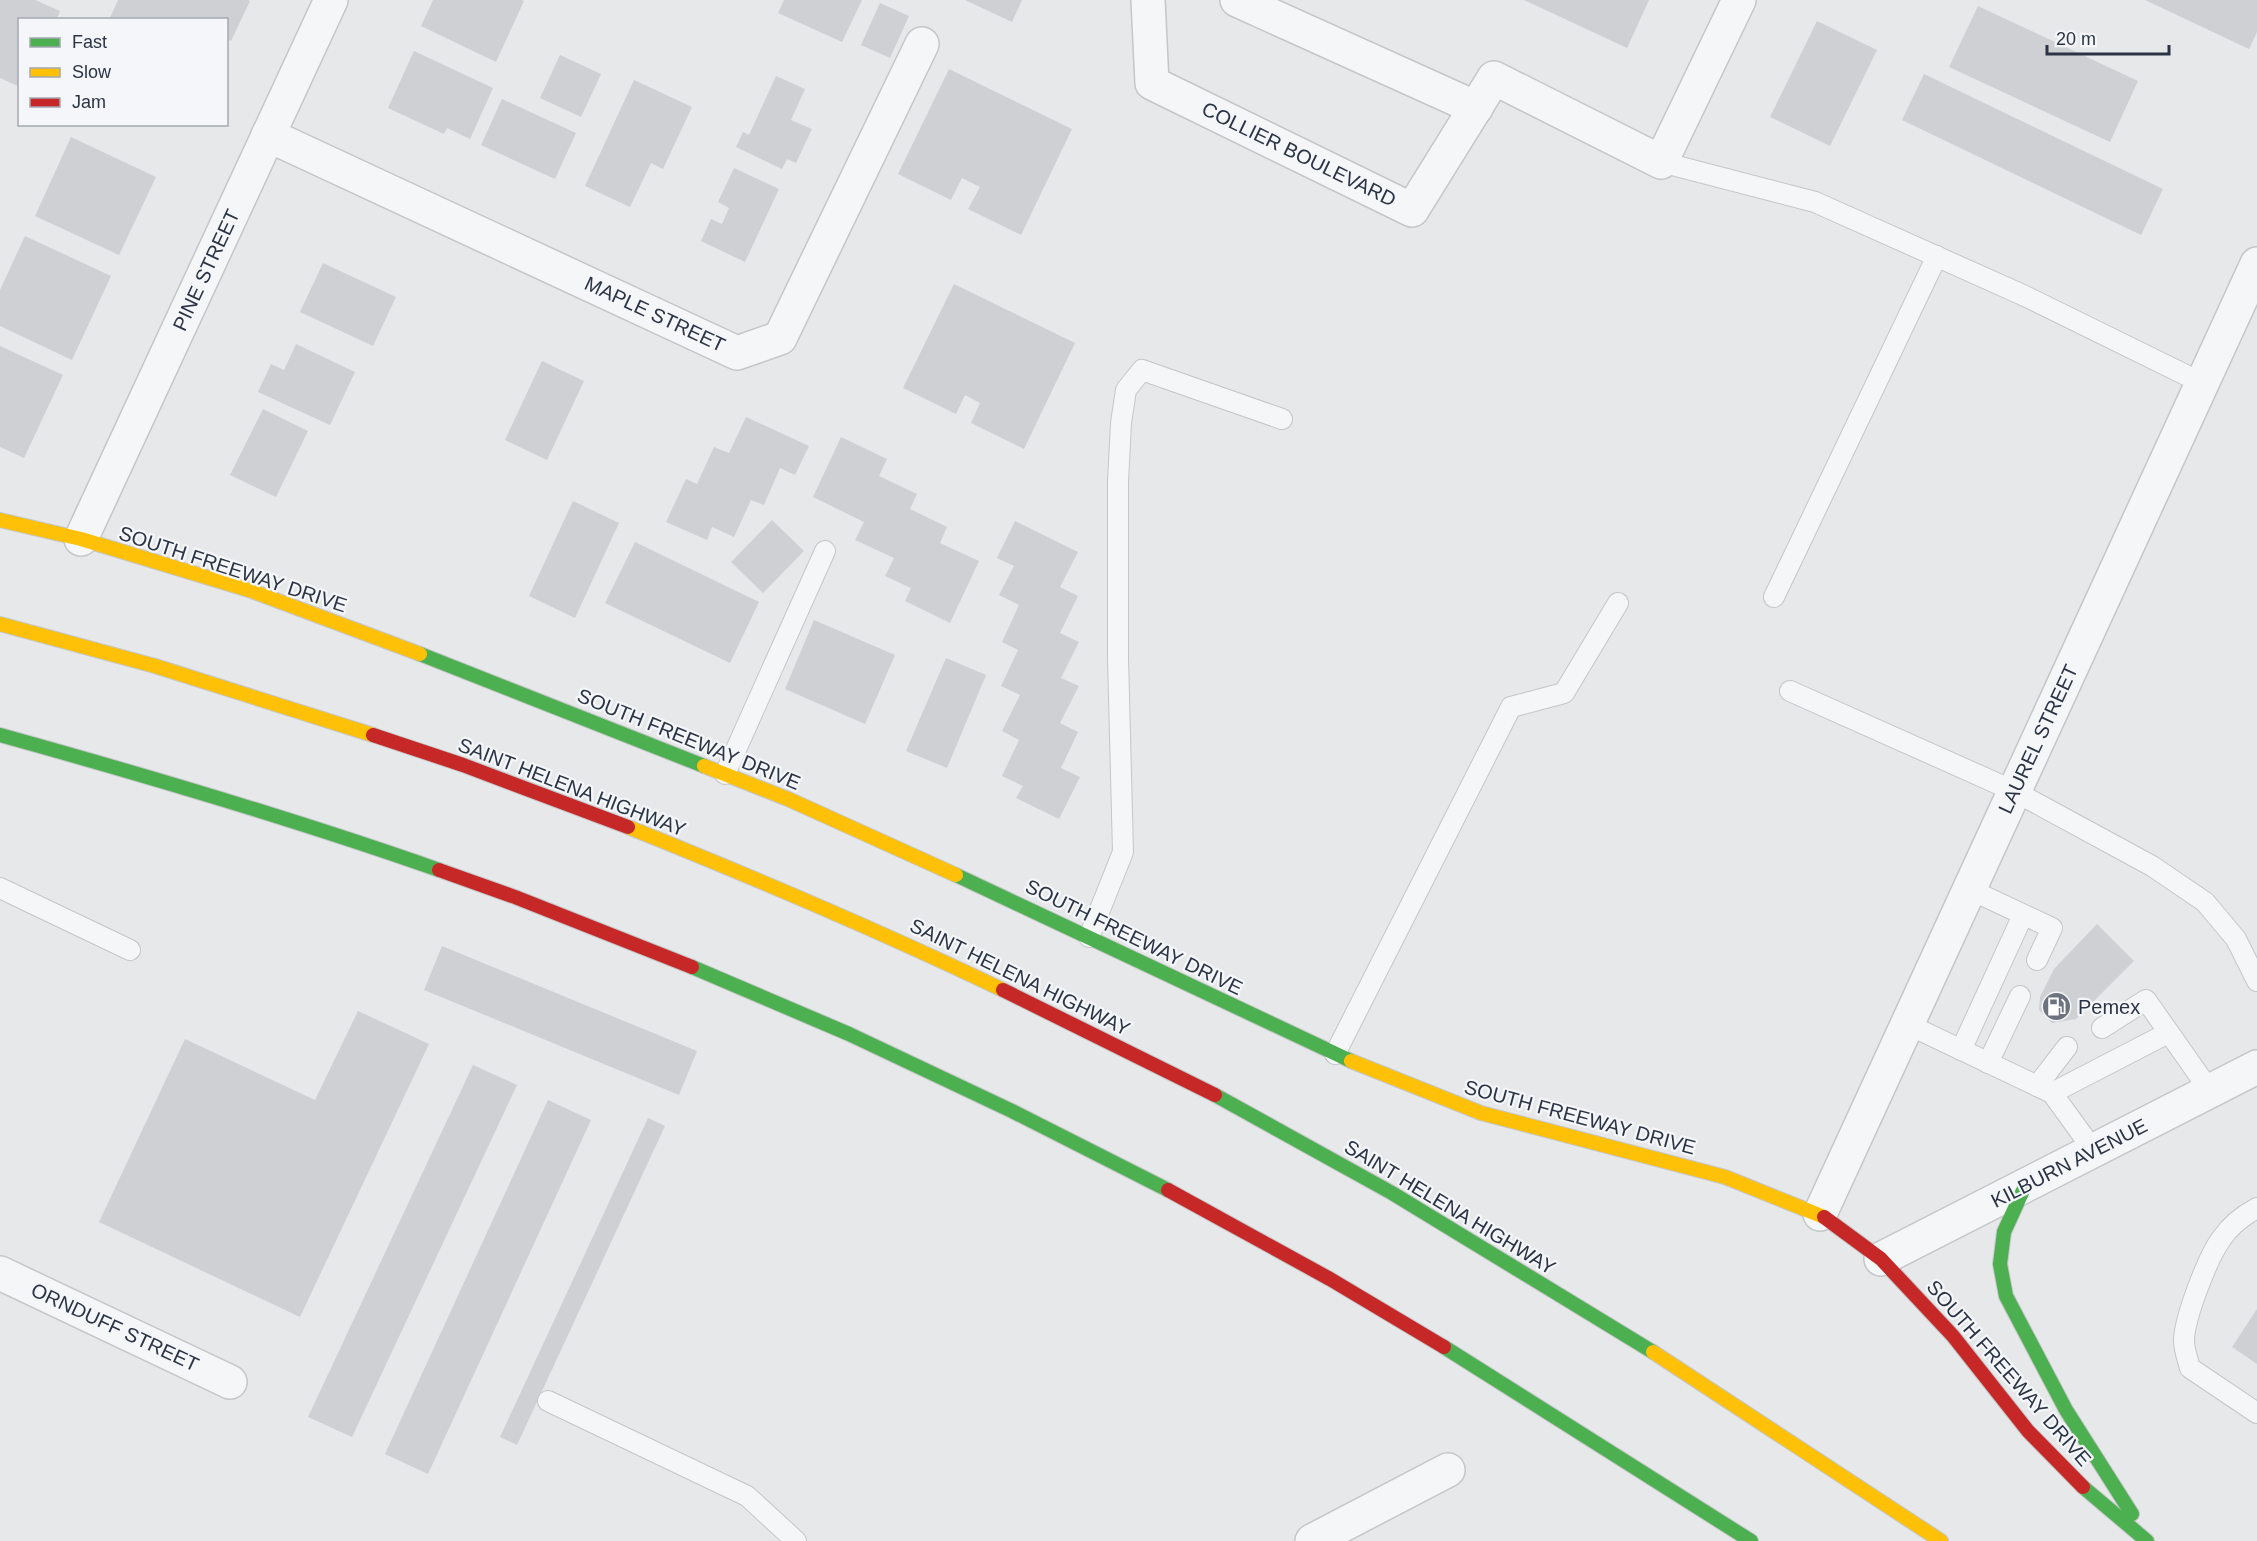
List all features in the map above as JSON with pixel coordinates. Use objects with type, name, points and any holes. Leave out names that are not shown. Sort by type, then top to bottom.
[{"type":"main road","name":"SOUTH FREEWAY DRIVE","points":[[0,520],[81,539],[249,590],[421,654],[725,774],[798,804],[1007,898],[1369,1070],[1481,1113],[1725,1177],[1820,1215],[1881,1259],[1953,1336],[2028,1431],[2084,1487],[2148,1541]]},
{"type":"main road","name":"SAINT HELENA HIGHWAY","points":[[0,624],[239,692],[396,742],[561,801],[726,866],[876,931],[1047,1010],[1203,1089],[1358,1173],[1500,1257],[1808,1452],[1941,1541]]},
{"type":"main road","points":[[0,735],[216,796],[369,846],[535,905],[688,965],[861,1040],[1052,1131],[1330,1279],[1483,1371],[1751,1541]]},
{"type":"main road","points":[[2025,1186],[2004,1232],[2000,1264],[2006,1296],[2066,1410],[2148,1541]]},
{"type":"street","name":"PINE STREET","points":[[81,539],[332,0]]},
{"type":"street","name":"COLLIER BOULEVARD","points":[[1148,0],[1152,82],[1412,210],[1494,78],[1661,162]]},
{"type":"street","points":[[1237,0],[1476,108]]},
{"type":"street","points":[[1661,162],[1739,0]]},
{"type":"street","name":"MAPLE STREET","points":[[268,135],[737,352],[780,338],[922,44]]},
{"type":"street","name":"LAUREL STREET","points":[[1820,1215],[2202,383],[2253,281]]},
{"type":"street","name":"KILBURN AVENUE","points":[[1881,1259],[2257,1067]]},
{"type":"street","name":"ORNDUFF STREET","points":[[0,1273],[231,1382]]},
{"type":"street","points":[[1312,1541],[1448,1470]]},
{"type":"lane","points":[[1661,162],[1815,202],[2025,296],[2202,383]]},
{"type":"lane","points":[[1774,597],[1936,256]]},
{"type":"lane","points":[[1089,938],[1122,852],[1118,657],[1118,482],[1126,390],[1142,370],[1282,419]]},
{"type":"lane","points":[[725,774],[825,551]]},
{"type":"lane","points":[[1335,1054],[1511,707],[1564,693],[1618,603]]},
{"type":"lane","points":[[1791,691],[2014,791],[2152,866],[2205,902],[2236,939],[2257,981]]},
{"type":"lane","points":[[0,888],[130,950]]},
{"type":"lane","points":[[1969,889],[2052,928],[2037,960]]},
{"type":"lane","points":[[1961,1050],[2023,915]]},
{"type":"lane","points":[[1988,1063],[2020,996]]},
{"type":"lane","points":[[2102,1028],[2146,1000],[2210,1091]]},
{"type":"lane","points":[[1907,1024],[2044,1090],[2094,1151]]},
{"type":"lane","points":[[2044,1090],[2168,1033]]},
{"type":"lane","points":[[2044,1090],[2067,1047]]},
{"type":"lane","points":[[2257,1208],[2222,1237],[2208,1263],[2184,1341],[2190,1368],[2257,1413]]},
{"type":"lane","points":[[548,1401],[747,1496],[795,1541]]},
{"type":"building","points":[[0,0],[35,0],[60,11],[57,18],[18,18],[18,86],[0,78]]},
{"type":"building","points":[[118,0],[250,1],[231,41],[228,40],[228,18],[110,18]]},
{"type":"building","points":[[433,0],[524,1],[496,62],[421,26]]},
{"type":"building","points":[[784,0],[862,0],[842,42],[778,13]]},
{"type":"building","points":[[965,0],[1022,0],[1012,22]]},
{"type":"building","points":[[1524,0],[1649,0],[1627,48]]},
{"type":"building","points":[[2145,0],[2257,0],[2257,32],[2249,49]]},
{"type":"building","points":[[880,3],[909,16],[890,58],[861,45]]},
{"type":"building","points":[[1978,6],[2138,81],[2110,142],[1949,67]]},
{"type":"building","points":[[1817,21],[1877,50],[1830,146],[1770,117]]},
{"type":"building","points":[[414,51],[493,88],[470,139],[447,128],[444,134],[388,108]]},
{"type":"building","points":[[560,55],[601,74],[581,117],[540,98]]},
{"type":"building","points":[[949,69],[1072,129],[1021,235],[968,209],[980,187],[962,178],[951,200],[898,174]]},
{"type":"building","points":[[1924,74],[2163,189],[2141,235],[1902,120]]},
{"type":"building","points":[[776,76],[805,89],[791,120],[812,129],[796,163],[787,159],[782,169],[736,147],[743,132],[749,135]]},
{"type":"building","points":[[634,80],[692,107],[663,169],[651,163],[630,207],[585,186]]},
{"type":"building","points":[[502,99],[576,133],[555,179],[481,145]]},
{"type":"building","points":[[71,137],[156,177],[119,255],[35,216]]},
{"type":"building","points":[[734,168],[779,189],[745,262],[701,241],[711,219],[722,224],[729,208],[718,202]]},
{"type":"building","points":[[25,236],[111,276],[72,360],[0,326],[0,290]]},
{"type":"building","points":[[323,263],[396,297],[373,346],[300,312]]},
{"type":"building","points":[[954,284],[1075,343],[1024,449],[971,423],[980,403],[965,395],[956,414],[903,388]]},
{"type":"building","points":[[296,344],[355,372],[330,425],[258,392],[271,364],[284,370]]},
{"type":"building","points":[[0,346],[63,375],[24,458],[0,447]]},
{"type":"building","points":[[542,361],[584,381],[547,460],[505,440]]},
{"type":"building","points":[[263,409],[308,431],[276,497],[230,475]]},
{"type":"building","points":[[746,417],[809,446],[795,475],[780,468],[764,505],[751,500],[734,537],[712,527],[707,540],[666,522],[686,479],[697,484],[714,447],[729,453]]},
{"type":"building","points":[[841,437],[887,459],[879,476],[917,494],[910,509],[947,527],[940,543],[979,561],[950,623],[905,601],[911,588],[885,576],[894,558],[855,540],[864,522],[813,497]]},
{"type":"building","points":[[573,501],[619,523],[575,618],[529,596]]},
{"type":"building","points":[[772,520],[804,551],[763,593],[731,562]]},
{"type":"building","points":[[1015,521],[1078,552],[1060,587],[1078,596],[1060,633],[1079,642],[1061,678],[1079,686],[1060,723],[1078,732],[1061,768],[1080,777],[1059,819],[1016,798],[1023,786],[1002,776],[1019,740],[1002,731],[1020,695],[1001,686],[1018,650],[1002,642],[1019,605],[999,595],[1014,566],[997,558]]},
{"type":"building","points":[[635,542],[759,602],[730,663],[605,603]]},
{"type":"building","points":[[814,620],[895,655],[865,724],[785,689]]},
{"type":"building","points":[[946,658],[986,675],[947,768],[906,751]]},
{"type":"building","points":[[2097,924],[2134,961],[2076,1019],[2052,1023],[2039,1010],[2040,997],[2054,969]]},
{"type":"building","points":[[442,946],[697,1051],[679,1095],[424,990]]},
{"type":"building","points":[[358,1011],[429,1044],[300,1317],[99,1222],[185,1039],[315,1100]]},
{"type":"building","points":[[473,1065],[517,1085],[352,1437],[308,1417]]},
{"type":"building","points":[[548,1100],[591,1120],[428,1474],[385,1454]]},
{"type":"building","points":[[648,1118],[665,1126],[517,1445],[500,1437]]},
{"type":"building","points":[[2257,1309],[2257,1364],[2232,1347]]},
{"type":"traffic: fast","points":[[420,654],[704,766]]},
{"type":"traffic: fast","points":[[0,735],[221,799],[439,870]]},
{"type":"traffic: fast","points":[[956,875],[1351,1061]]},
{"type":"traffic: fast","points":[[692,967],[849,1034],[1012,1111],[1168,1190]]},
{"type":"traffic: fast","points":[[1215,1095],[1392,1193],[1653,1352]]},
{"type":"traffic: fast","points":[[2025,1186],[2004,1232],[2000,1264],[2006,1296],[2066,1410],[2132,1514]]},
{"type":"traffic: fast","points":[[1444,1347],[1751,1541]]},
{"type":"traffic: fast","points":[[2083,1487],[2147,1541]]},
{"type":"traffic: slow","points":[[0,520],[81,539],[249,590],[420,654]]},
{"type":"traffic: slow","points":[[0,624],[155,666],[373,735]]},
{"type":"traffic: slow","points":[[704,766],[788,799],[956,875]]},
{"type":"traffic: slow","points":[[628,827],[817,906],[1003,990]]},
{"type":"traffic: slow","points":[[1351,1061],[1481,1113],[1725,1177],[1824,1217]]},
{"type":"traffic: slow","points":[[1653,1352],[1941,1541]]},
{"type":"traffic: jam","points":[[373,735],[463,765],[628,827]]},
{"type":"traffic: jam","points":[[439,870],[515,897],[692,967]]},
{"type":"traffic: jam","points":[[1003,990],[1215,1095]]},
{"type":"traffic: jam","points":[[1168,1190],[1330,1279],[1444,1347]]},
{"type":"traffic: jam","points":[[1824,1217],[1881,1259],[1953,1336],[2028,1431],[2083,1487]]},
{"type":"place","name":"Pemex","points":[[2057,1007]]}]
